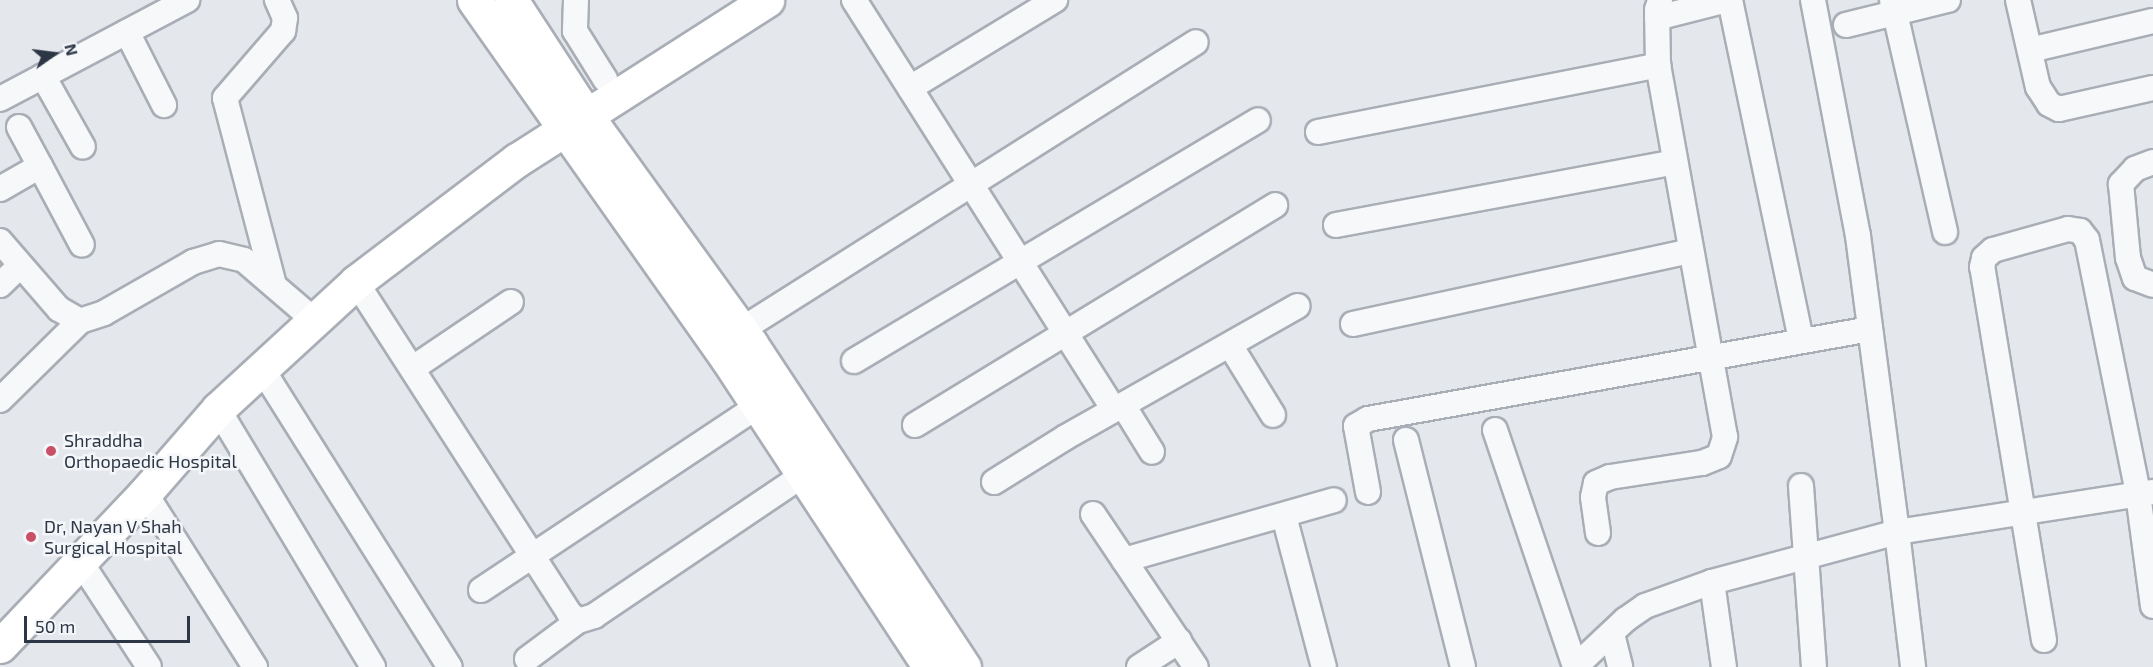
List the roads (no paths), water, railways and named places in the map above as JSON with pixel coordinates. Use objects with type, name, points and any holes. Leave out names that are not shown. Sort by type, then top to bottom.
[{"type":"main road","points":[[474,0],[569,114],[741,330],[964,667]]},
{"type":"main road","points":[[511,0],[569,114],[930,667]]},
{"type":"main road","points":[[0,630],[308,314],[356,282],[517,160],[604,79],[728,0]]},
{"type":"main road","points":[[0,646],[145,493],[218,409],[262,369],[308,314],[343,265],[505,142],[569,114],[767,0]]},
{"type":"street","points":[[0,99],[187,0]]},
{"type":"street","points":[[274,285],[225,98],[284,31],[285,18],[277,0]]},
{"type":"street","points":[[576,0],[575,31],[604,79]]},
{"type":"street","points":[[854,0],[1065,333],[1152,452]]},
{"type":"street","points":[[910,88],[1055,0]]},
{"type":"street","points":[[1598,533],[1593,497],[1596,483],[1610,477],[1702,463],[1719,456],[1725,437],[1658,65],[1658,9],[1728,0],[1801,340]]},
{"type":"street","points":[[1813,0],[1858,236],[1913,667]]},
{"type":"street","points":[[1846,26],[1894,7],[1948,0]]},
{"type":"street","points":[[2018,0],[2038,87],[2049,104],[2059,109],[2153,88]]},
{"type":"street","points":[[1894,7],[1945,232]]},
{"type":"street","points":[[2030,50],[2153,21]]},
{"type":"street","points":[[127,32],[164,105]]},
{"type":"street","points":[[741,330],[1196,42]]},
{"type":"street","points":[[1318,132],[1658,65]]},
{"type":"street","points":[[43,76],[83,147]]},
{"type":"street","points":[[854,361],[1258,120]]},
{"type":"street","points":[[19,127],[82,245]]},
{"type":"street","points":[[1336,225],[1675,162]]},
{"type":"street","points":[[2153,162],[2135,169],[2121,184],[2128,258],[2135,278],[2153,285]]},
{"type":"street","points":[[0,189],[40,166]]},
{"type":"street","points":[[915,425],[1275,205]]},
{"type":"street","points":[[2044,640],[1984,258],[1992,250],[2068,230],[2080,231],[2087,240],[2145,493],[2153,606]]},
{"type":"street","points":[[0,241],[58,309],[80,321]]},
{"type":"street","points":[[1353,324],[1691,251]]},
{"type":"street","points":[[0,400],[80,321],[104,314],[193,262],[219,254],[244,260],[308,314]]},
{"type":"street","points":[[0,285],[20,266]]},
{"type":"street","points":[[356,282],[534,554],[569,613],[578,621]]},
{"type":"street","points":[[413,368],[511,302]]},
{"type":"street","points":[[994,482],[1118,407],[1298,306]]},
{"type":"street","points":[[1368,492],[1356,426],[1368,419],[1710,355],[1870,329]]},
{"type":"street","points":[[1230,345],[1273,415]]},
{"type":"street","points":[[262,369],[450,667]]},
{"type":"street","points":[[481,590],[758,406]]},
{"type":"street","points":[[218,409],[373,667]]},
{"type":"street","points":[[1496,430],[1575,667],[1625,620],[1645,606],[1712,582],[1897,532],[2145,493]]},
{"type":"street","points":[[1406,440],[1463,667]]},
{"type":"street","points":[[527,659],[578,621],[594,616],[803,475]]},
{"type":"street","points":[[1801,486],[1814,667]]},
{"type":"street","points":[[145,493],[255,667]]},
{"type":"street","points":[[1124,560],[1334,500]]},
{"type":"street","points":[[1093,514],[1196,667]]},
{"type":"street","points":[[1284,516],[1324,667]]},
{"type":"street","points":[[80,561],[149,667]]},
{"type":"street","points":[[1712,582],[1724,667]]},
{"type":"street","points":[[1612,634],[1620,667]]},
{"type":"street","points":[[1140,667],[1179,641]]},
{"type":"place","name":"Shraddha Orthopaedic Hospital","points":[[51,451]]},
{"type":"place","name":"Dr, Nayan V Shah Surgical Hospital","points":[[31,537]]}]
